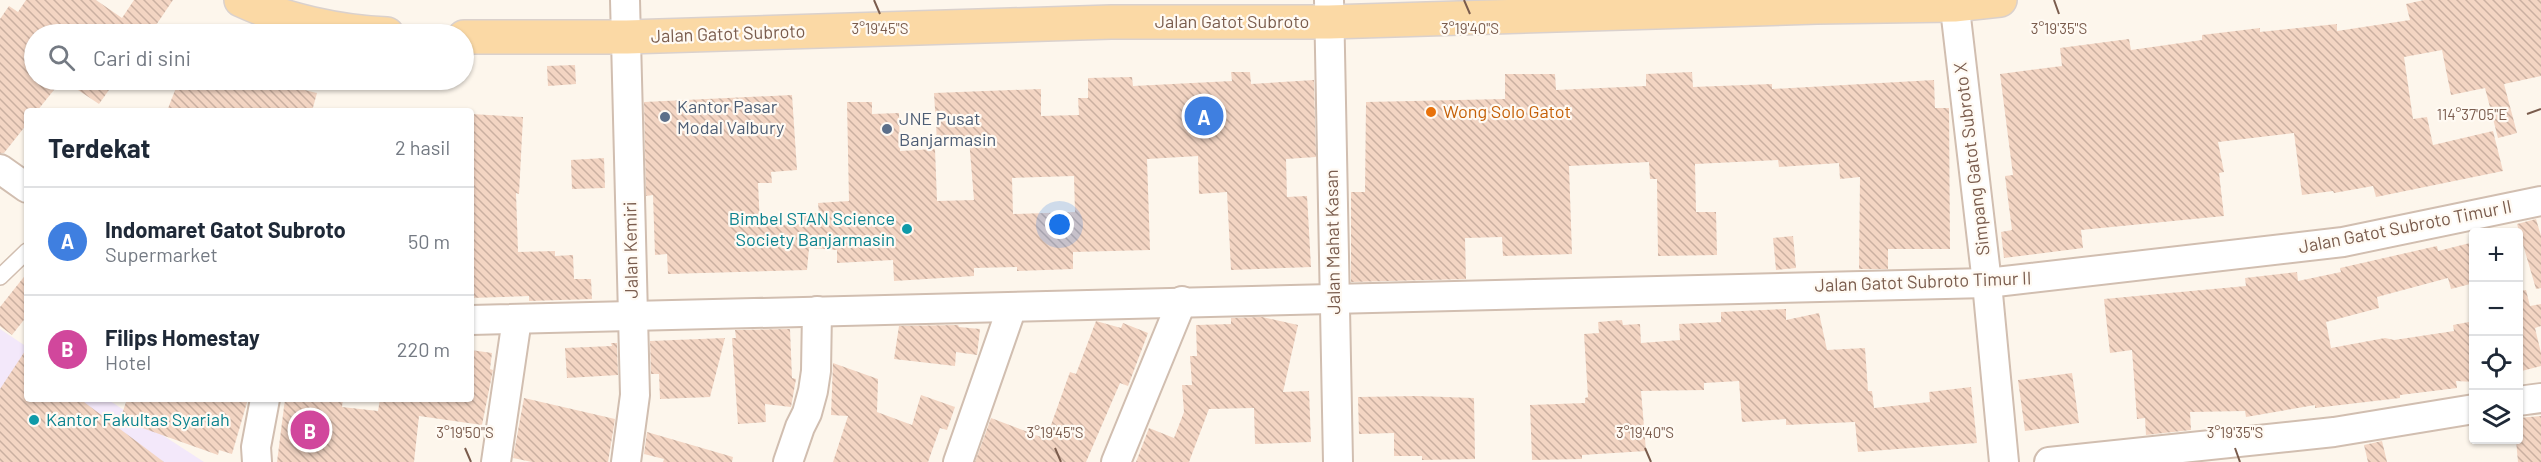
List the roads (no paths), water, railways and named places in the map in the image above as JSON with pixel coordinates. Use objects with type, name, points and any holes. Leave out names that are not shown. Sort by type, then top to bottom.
[{"type":"main road","points":[[241,0],[321,24]]},
{"type":"main road","name":"Jalan Gatot Subroto","points":[[474,37],[627,37],[1111,22],[1329,11],[1817,7],[2000,0]]},
{"type":"street","name":"Jalan Kemiri","points":[[625,0],[635,395],[626,462]]},
{"type":"street","name":"Simpang Gatot Subroto X","points":[[1954,3],[1987,282],[2004,462]]},
{"type":"street","name":"Jalan Mahat Kasan","points":[[1329,11],[1338,462]]},
{"type":"street","points":[[0,169],[24,186]]},
{"type":"street","name":"Jalan Gatot Subroto Timur II","points":[[474,320],[1987,282],[2343,242],[2541,201]]},
{"type":"street","points":[[1116,462],[1182,301]]},
{"type":"street","points":[[958,462],[1012,307]]},
{"type":"street","points":[[788,462],[813,391],[816,371],[817,311]]},
{"type":"street","points":[[496,462],[517,319]]},
{"type":"street","points":[[2523,400],[2541,398]]},
{"type":"street","points":[[257,462],[256,447],[264,402]]},
{"type":"street","points":[[2049,462],[2267,451],[2334,432],[2469,410]]},
{"type":"lane","points":[[0,277],[24,254]]},
{"type":"place","name":"Wong Solo Gatot","points":[[1431,112]]},
{"type":"place","name":"Indomaret Gatot Subroto","points":[[1204,116]]},
{"type":"place","name":"Kantor Pasar Modal Valbury","points":[[665,117]]},
{"type":"place","name":"JNE Pusat Banjarmasin","points":[[887,129]]},
{"type":"place","name":"Bimbel STAN Science Society Banjarmasin","points":[[907,229]]},
{"type":"place","name":"Kantor Fakultas Syariah","points":[[34,420]]},
{"type":"place","name":"Filips Homestay","points":[[310,430]]}]
